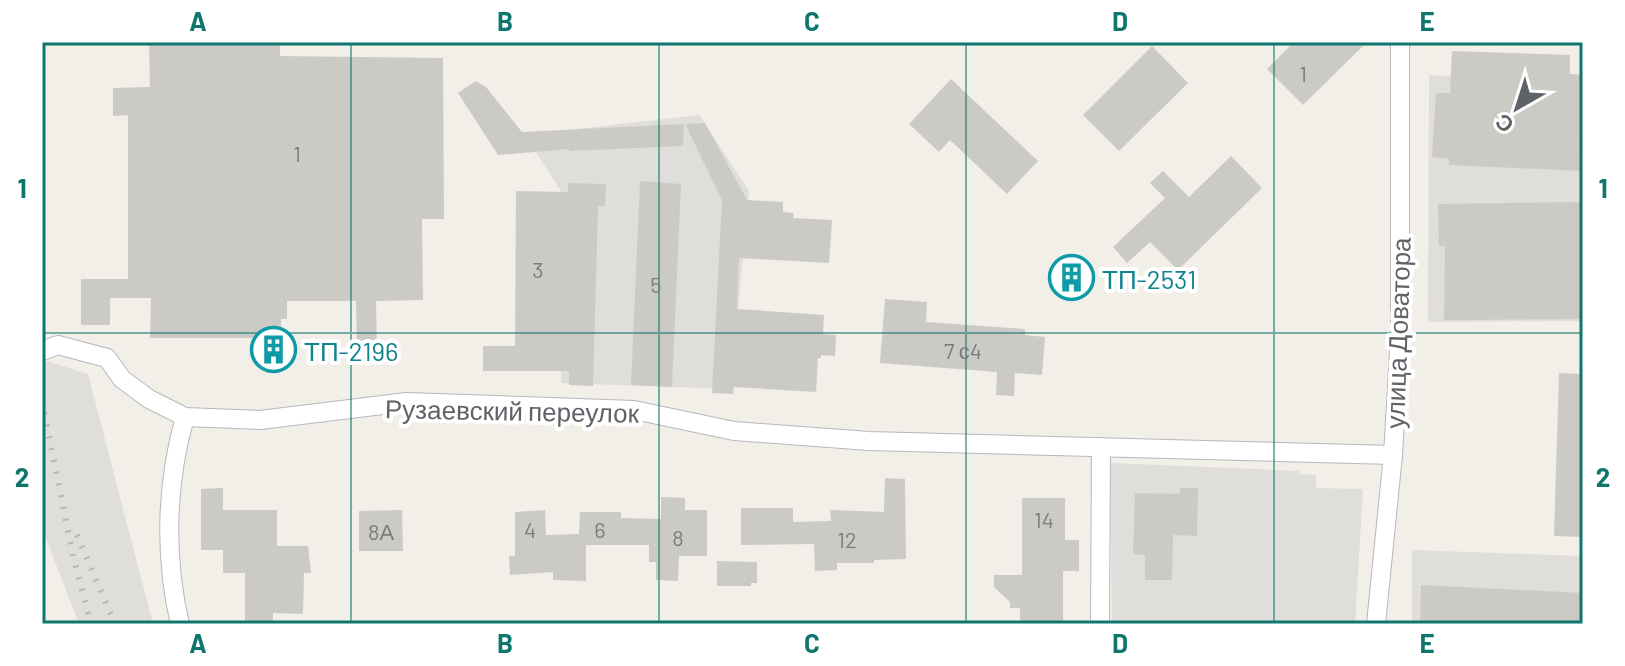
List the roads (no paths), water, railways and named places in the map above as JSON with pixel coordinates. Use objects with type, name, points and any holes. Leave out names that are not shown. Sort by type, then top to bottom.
[{"type":"street","name":"улица Доватора","points":[[1376,624],[1393,455],[1400,335],[1400,42]]},
{"type":"street","name":"Рузаевский переулок","points":[[42,351],[58,345],[107,358],[122,379],[149,399],[185,417],[260,420],[407,402],[634,410],[748,432],[869,441],[1393,455]]},
{"type":"street","points":[[180,624],[171,588],[170,514],[176,448],[185,417]]},
{"type":"street","points":[[1100,624],[1101,447]]},
{"type":"railway","points":[[42,401],[73,556],[91,624]]},
{"type":"railway","points":[[77,535],[115,624]]},
{"type":"place","name":"ТП-2531","points":[[1071,278]]},
{"type":"place","name":"ТП-2196","points":[[273,350]]}]
